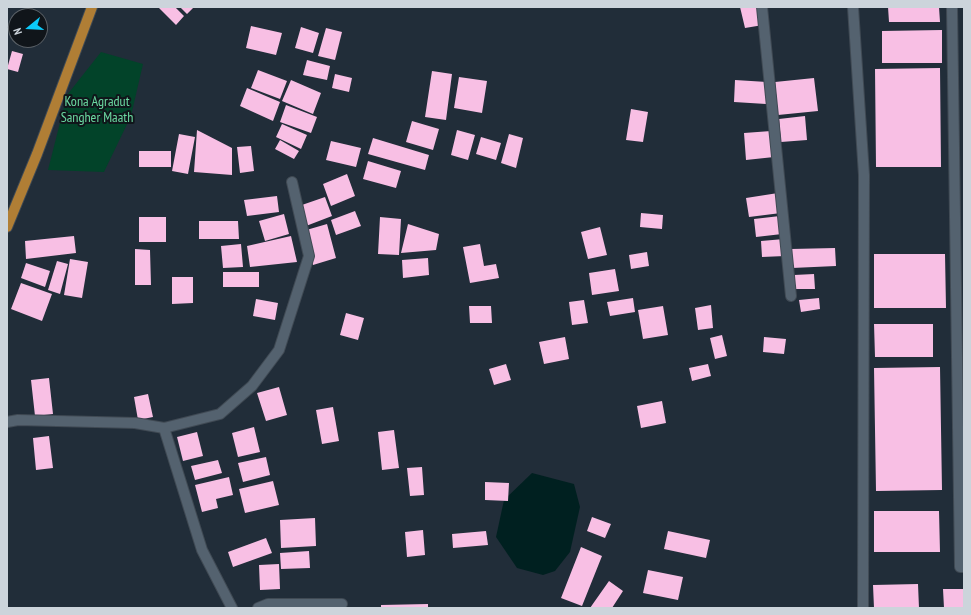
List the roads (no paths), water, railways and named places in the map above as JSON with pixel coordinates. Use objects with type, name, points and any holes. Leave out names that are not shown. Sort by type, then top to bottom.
[{"type":"main road","points":[[7,227],[37,154],[92,7]]},
{"type":"street","points":[[762,7],[790,296]]},
{"type":"street","points":[[853,7],[864,175],[863,608]]},
{"type":"street","points":[[952,7],[960,314],[960,567],[964,567]]},
{"type":"street","points":[[7,422],[18,420],[135,423],[164,428],[220,414],[252,386],[279,350],[309,256],[292,182]]},
{"type":"street","points":[[164,428],[202,550],[232,608]]},
{"type":"street","points":[[258,608],[268,604],[342,604]]},
{"type":"park label","name":"Kona Agradut Sangher Maath","points":[[97,110]]}]
